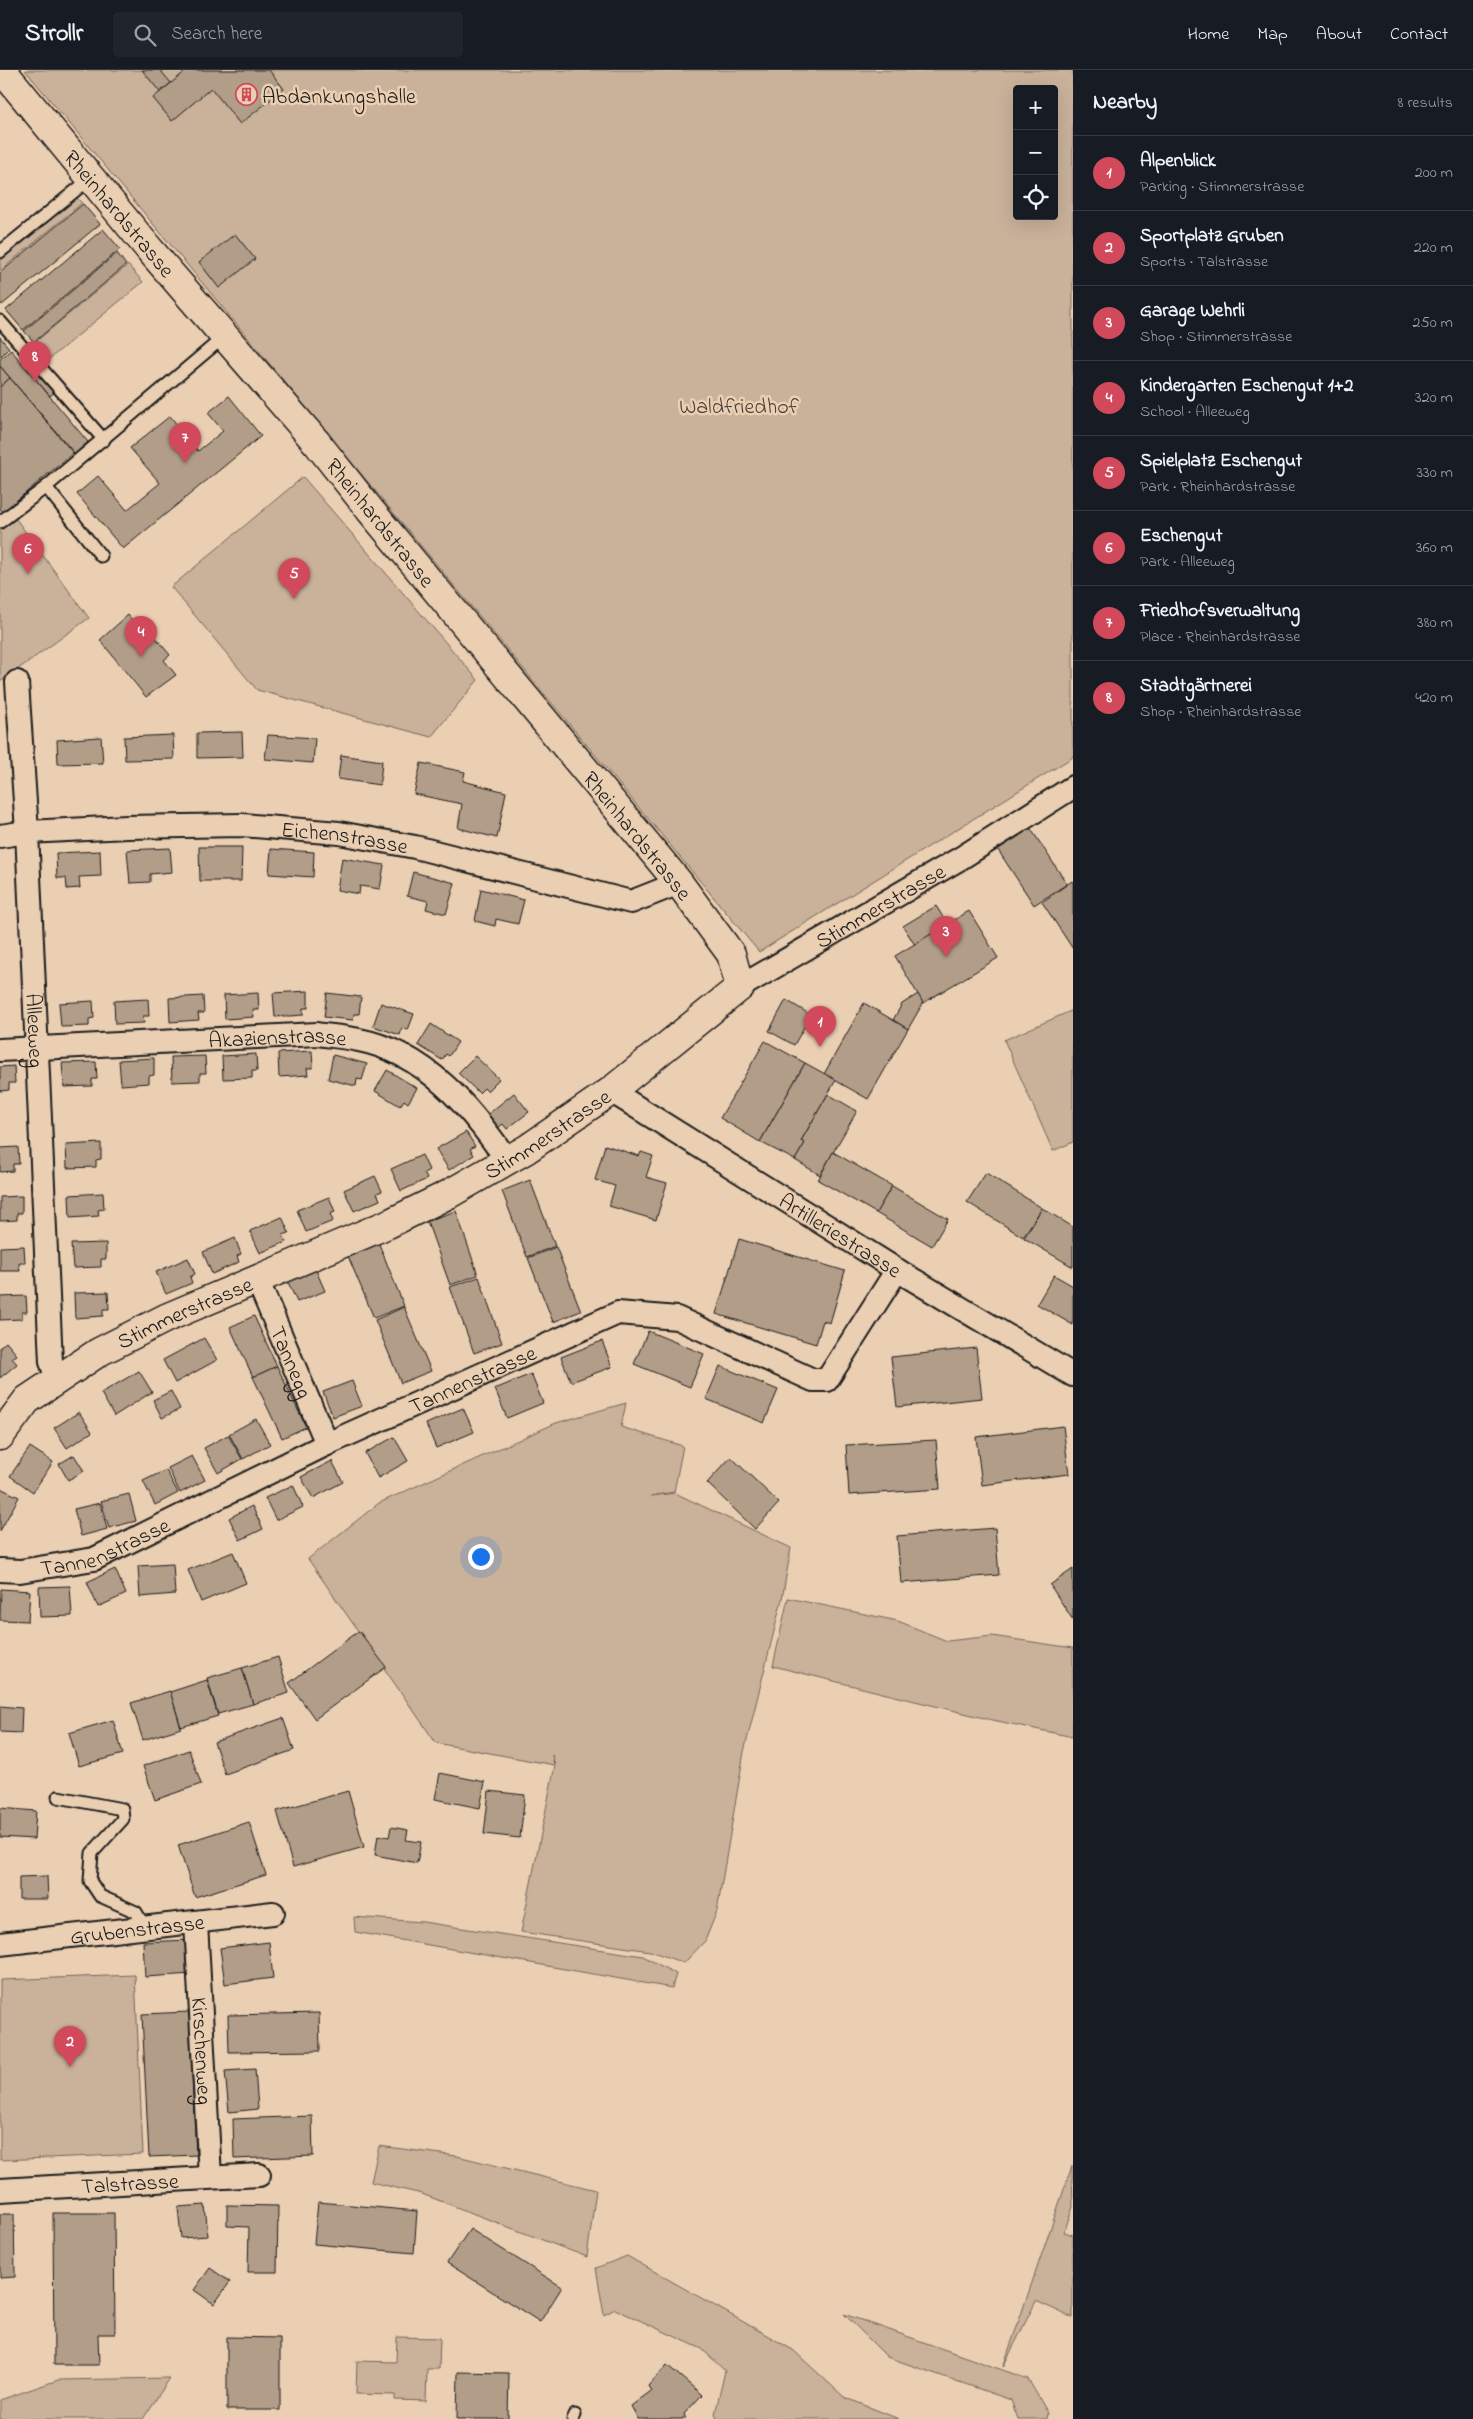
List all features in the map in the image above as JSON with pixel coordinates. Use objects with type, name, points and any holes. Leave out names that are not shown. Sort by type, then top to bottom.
[{"type":"street","name":"Rheinhardstrasse","points":[[2,70],[91,178],[318,443],[383,526],[679,883],[731,954],[740,987]]},
{"type":"street","name":"Alleeweg","points":[[17,682],[27,832],[51,1362],[57,1378]]},
{"type":"street","name":"Stimmerstrasse","points":[[1,1432],[27,1400],[57,1378],[99,1352],[166,1318],[396,1220],[449,1194],[507,1160],[611,1091],[740,987],[961,858],[1073,787]]},
{"type":"street","name":"Eichenstrasse","points":[[0,836],[27,832],[127,827],[252,826],[340,834],[415,848],[631,902],[679,883]]},
{"type":"street","name":"Akazienstrasse","points":[[0,1050],[317,1034],[360,1040],[402,1055],[439,1079],[481,1124],[507,1160]]},
{"type":"street","name":"Artilleriestrasse","points":[[611,1091],[897,1270],[1073,1374]]},
{"type":"street","name":"Tannenstrasse","points":[[0,1570],[20,1571],[94,1559],[327,1444],[618,1313],[677,1318],[814,1380],[827,1380],[897,1270]]},
{"type":"street","name":"Tannegg","points":[[257,1279],[327,1444]]},
{"type":"street","name":"Grubenstrasse","points":[[0,1944],[273,1912]]},
{"type":"street","name":"Kirschenweg","points":[[196,1922],[210,2177]]},
{"type":"street","name":"Talstrasse","points":[[0,2190],[259,2175]]},
{"type":"lane","points":[[0,252],[91,178]]},
{"type":"lane","points":[[0,321],[104,440]]},
{"type":"lane","points":[[0,522],[104,440],[225,336]]},
{"type":"lane","points":[[46,486],[101,556]]},
{"type":"lane","points":[[58,1797],[122,1809],[123,1819],[92,1853],[90,1881],[100,1896],[136,1912],[146,1927]]},
{"type":"green space","name":"Waldfriedhof","points":[[25,70],[1073,70],[1073,757],[759,952]]},
{"type":"green space","points":[[77,198],[82,203],[0,271],[0,261]]},
{"type":"green space","points":[[128,265],[143,282],[48,360],[34,343]]},
{"type":"green space","points":[[303,477],[478,680],[431,737],[257,690],[171,587]]},
{"type":"green space","points":[[16,519],[89,618],[0,682],[0,531]]},
{"type":"green space","points":[[1073,1010],[1073,1142],[1053,1151],[1004,1040]]},
{"type":"green space","points":[[626,1403],[621,1427],[683,1446],[674,1492],[651,1496],[675,1493],[791,1548],[782,1599],[744,1752],[717,1911],[705,1941],[684,1963],[650,1951],[521,1932],[555,1765],[552,1755],[554,1765],[436,1743],[308,1559],[379,1503],[556,1423]]},
{"type":"green space","points":[[788,1598],[898,1621],[947,1641],[992,1636],[1073,1648],[1073,1737],[988,1719],[773,1666]]},
{"type":"green space","points":[[354,1917],[423,1922],[643,1956],[676,1974],[672,1988],[355,1932]]},
{"type":"green space","points":[[135,1975],[143,2154],[0,2160],[0,1980]]},
{"type":"green space","points":[[379,2146],[457,2156],[596,2190],[587,2257],[422,2194],[371,2182]]},
{"type":"green space","points":[[1072,2166],[1073,2207],[1064,2232],[1073,2235],[1073,2318],[1036,2301],[1003,2367]]},
{"type":"green space","points":[[627,2256],[793,2350],[844,2397],[899,2419],[717,2419],[715,2414],[725,2371],[702,2349],[615,2309],[604,2315],[596,2268]]},
{"type":"green space","points":[[844,2314],[1028,2379],[1048,2413],[1047,2419],[1018,2419],[1011,2400],[887,2357]]},
{"type":"green space","points":[[397,2337],[440,2338],[439,2369],[427,2369],[426,2401],[395,2400],[395,2395],[356,2394],[357,2361],[396,2362]]},
{"type":"green space","points":[[170,2378],[143,2419],[0,2419],[0,2400],[58,2380]]},
{"type":"building","points":[[142,70],[160,70],[171,83],[160,92]]},
{"type":"building","name":"Abdankungshalle","points":[[187,70],[269,70],[284,89],[240,124],[211,88],[172,121],[153,98]]},
{"type":"building","points":[[83,204],[100,224],[2,305],[0,302],[0,273]]},
{"type":"building","points":[[103,229],[120,249],[23,330],[6,310]]},
{"type":"building","points":[[235,234],[255,259],[219,288],[199,262]]},
{"type":"building","points":[[117,253],[126,265],[34,342],[24,331]]},
{"type":"building","points":[[0,337],[9,348],[0,357]]},
{"type":"building","points":[[11,350],[88,442],[75,454],[0,366],[0,359]]},
{"type":"building","points":[[27,357],[56,391],[50,396],[21,362]]},
{"type":"building","points":[[0,366],[10,378],[0,387]]},
{"type":"building","points":[[10,378],[73,453],[3,512],[0,509],[0,387]]},
{"type":"building","points":[[229,396],[261,436],[123,549],[77,494],[98,476],[127,510],[160,483],[130,448],[170,416],[198,451],[223,431],[208,413]]},
{"type":"building","points":[[128,615],[136,625],[142,621],[170,655],[164,660],[176,675],[146,697],[100,640]]},
{"type":"building","points":[[242,732],[243,757],[197,758],[197,733]]},
{"type":"building","points":[[173,735],[174,759],[125,760],[124,737]]},
{"type":"building","points":[[268,735],[315,738],[313,763],[265,759]]},
{"type":"building","points":[[101,737],[103,763],[58,764],[57,740]]},
{"type":"building","points":[[341,755],[382,761],[380,785],[338,779]]},
{"type":"building","points":[[421,763],[465,772],[463,781],[506,792],[497,838],[458,828],[462,804],[414,794]]},
{"type":"building","points":[[1027,823],[1067,884],[1034,905],[994,844]]},
{"type":"building","points":[[199,847],[242,847],[241,881],[200,881]]},
{"type":"building","points":[[170,848],[172,872],[150,874],[150,882],[130,883],[127,850]]},
{"type":"building","points":[[271,849],[314,852],[313,877],[269,874]]},
{"type":"building","points":[[100,851],[101,876],[79,877],[80,888],[67,889],[66,878],[57,878],[56,853]]},
{"type":"building","points":[[342,858],[384,865],[380,889],[360,886],[359,894],[337,890]]},
{"type":"building","points":[[413,872],[455,883],[446,914],[426,909],[428,901],[407,896]]},
{"type":"building","points":[[1073,882],[1073,949],[1042,902]]},
{"type":"building","points":[[481,889],[524,900],[518,924],[496,919],[495,926],[475,921]]},
{"type":"building","points":[[936,906],[948,925],[915,945],[903,926]]},
{"type":"building","points":[[969,911],[998,958],[923,1003],[895,956]]},
{"type":"building","points":[[308,991],[308,1008],[303,1008],[303,1015],[275,1017],[273,993]]},
{"type":"building","points":[[258,993],[259,1010],[253,1010],[254,1017],[225,1019],[224,995]]},
{"type":"building","points":[[327,993],[361,997],[359,1014],[354,1014],[353,1020],[324,1017]]},
{"type":"building","points":[[918,994],[923,1003],[908,1029],[893,1020],[902,1004]]},
{"type":"building","points":[[203,996],[204,1013],[198,1013],[199,1020],[170,1022],[169,998]]},
{"type":"building","points":[[148,999],[149,1016],[143,1016],[144,1023],[115,1024],[114,1001]]},
{"type":"building","points":[[786,1000],[811,1015],[794,1045],[769,1031]]},
{"type":"building","points":[[93,1001],[94,1018],[89,1019],[89,1026],[61,1027],[59,1003]]},
{"type":"building","points":[[381,1003],[414,1014],[408,1030],[402,1028],[400,1035],[373,1026]]},
{"type":"building","points":[[864,1003],[908,1029],[868,1099],[824,1074]]},
{"type":"building","points":[[431,1024],[458,1042],[449,1056],[446,1054],[442,1060],[418,1045]]},
{"type":"building","points":[[765,1041],[805,1063],[760,1142],[720,1118]]},
{"type":"building","points":[[312,1051],[313,1068],[307,1068],[308,1075],[279,1077],[278,1053]]},
{"type":"building","points":[[256,1054],[257,1071],[252,1071],[252,1078],[223,1079],[222,1056]]},
{"type":"building","points":[[333,1055],[367,1064],[362,1080],[357,1079],[356,1086],[328,1079]]},
{"type":"building","points":[[205,1056],[206,1073],[200,1073],[200,1081],[172,1082],[171,1057]]},
{"type":"building","points":[[475,1056],[499,1079],[487,1091],[484,1088],[479,1093],[458,1073]]},
{"type":"building","points":[[154,1058],[154,1075],[149,1076],[149,1083],[121,1085],[119,1060]]},
{"type":"building","points":[[96,1062],[97,1079],[92,1079],[92,1086],[64,1087],[62,1063]]},
{"type":"building","points":[[805,1063],[836,1080],[801,1141],[805,1143],[795,1160],[760,1142]]},
{"type":"building","points":[[14,1066],[15,1083],[9,1083],[9,1090],[0,1091],[0,1067]]},
{"type":"building","points":[[387,1070],[417,1088],[408,1103],[404,1100],[400,1106],[375,1091]]},
{"type":"building","points":[[514,1093],[529,1112],[507,1129],[503,1124],[498,1128],[488,1114]]},
{"type":"building","points":[[828,1094],[857,1111],[820,1175],[795,1160],[805,1143],[801,1141]]},
{"type":"building","points":[[466,1132],[475,1146],[470,1149],[474,1155],[449,1170],[436,1149]]},
{"type":"building","points":[[101,1143],[101,1159],[96,1160],[96,1167],[67,1168],[66,1145]]},
{"type":"building","points":[[605,1145],[639,1156],[641,1152],[653,1156],[646,1177],[667,1183],[656,1220],[609,1206],[615,1186],[595,1180]]},
{"type":"building","points":[[18,1147],[19,1164],[13,1164],[13,1171],[0,1172],[0,1148]]},
{"type":"building","points":[[833,1152],[892,1186],[876,1213],[818,1180]]},
{"type":"building","points":[[422,1155],[429,1170],[424,1173],[427,1179],[401,1191],[391,1169]]},
{"type":"building","points":[[986,1173],[1042,1208],[1023,1237],[967,1202]]},
{"type":"building","points":[[375,1176],[382,1191],[377,1193],[380,1200],[354,1211],[344,1190]]},
{"type":"building","points":[[530,1180],[555,1246],[527,1257],[502,1191]]},
{"type":"building","points":[[892,1186],[948,1219],[932,1246],[876,1213]]},
{"type":"building","points":[[103,1193],[104,1209],[98,1210],[99,1216],[70,1218],[69,1195]]},
{"type":"building","points":[[22,1196],[22,1213],[17,1213],[17,1220],[0,1221],[0,1197]]},
{"type":"building","points":[[329,1197],[335,1212],[330,1214],[333,1221],[306,1232],[297,1210]]},
{"type":"building","points":[[1042,1208],[1073,1227],[1073,1267],[1024,1238]]},
{"type":"building","points":[[456,1211],[478,1275],[450,1285],[427,1221]]},
{"type":"building","points":[[282,1217],[289,1233],[283,1235],[286,1242],[260,1253],[250,1231]]},
{"type":"building","points":[[235,1238],[241,1254],[237,1256],[239,1262],[212,1274],[203,1252]]},
{"type":"building","points":[[739,1239],[845,1271],[830,1323],[823,1321],[816,1344],[716,1314]]},
{"type":"building","points":[[106,1243],[106,1259],[101,1259],[101,1267],[73,1268],[71,1244]]},
{"type":"building","points":[[379,1244],[404,1306],[374,1318],[348,1256]]},
{"type":"building","points":[[24,1246],[25,1263],[19,1263],[20,1271],[0,1271],[0,1247]]},
{"type":"building","points":[[556,1247],[581,1311],[553,1322],[528,1258]]},
{"type":"building","points":[[188,1258],[195,1274],[190,1277],[192,1283],[166,1294],[156,1272]]},
{"type":"building","points":[[315,1268],[325,1291],[297,1302],[287,1280]]},
{"type":"building","points":[[1054,1275],[1073,1286],[1073,1325],[1037,1304]]},
{"type":"building","points":[[479,1277],[502,1343],[474,1353],[450,1287]]},
{"type":"building","points":[[108,1292],[109,1309],[103,1309],[103,1316],[75,1318],[74,1293]]},
{"type":"building","points":[[26,1296],[27,1312],[22,1312],[22,1319],[0,1320],[0,1297]]},
{"type":"building","points":[[404,1307],[431,1371],[401,1383],[375,1320]]},
{"type":"building","points":[[254,1316],[277,1366],[253,1377],[230,1327]]},
{"type":"building","points":[[648,1331],[704,1354],[690,1387],[634,1364]]},
{"type":"building","points":[[204,1338],[217,1360],[175,1383],[163,1360]]},
{"type":"building","points":[[602,1341],[612,1367],[571,1382],[561,1357]]},
{"type":"building","points":[[6,1342],[17,1355],[12,1358],[17,1364],[0,1378],[0,1347]]},
{"type":"building","points":[[976,1348],[982,1398],[897,1407],[891,1357]]},
{"type":"building","points":[[277,1366],[306,1427],[282,1438],[253,1377]]},
{"type":"building","points":[[720,1366],[778,1390],[764,1423],[706,1399]]},
{"type":"building","points":[[139,1371],[152,1392],[114,1416],[101,1393]]},
{"type":"building","points":[[531,1374],[543,1403],[507,1418],[495,1389]]},
{"type":"building","points":[[352,1381],[362,1406],[333,1417],[323,1392]]},
{"type":"building","points":[[171,1391],[180,1409],[162,1418],[153,1400]]},
{"type":"building","points":[[463,1408],[474,1432],[436,1448],[426,1424]]},
{"type":"building","points":[[79,1412],[92,1432],[67,1448],[54,1428]]},
{"type":"building","points":[[256,1419],[270,1444],[243,1459],[229,1434]]},
{"type":"building","points":[[1063,1426],[1069,1474],[982,1485],[976,1437]]},
{"type":"building","points":[[228,1435],[242,1459],[218,1473],[204,1448]]},
{"type":"building","points":[[394,1437],[408,1461],[378,1478],[365,1453]]},
{"type":"building","points":[[936,1440],[940,1489],[849,1495],[846,1445]]},
{"type":"building","points":[[30,1447],[53,1462],[33,1492],[10,1476]]},
{"type":"building","points":[[74,1455],[84,1471],[68,1480],[59,1464]]},
{"type":"building","points":[[192,1456],[205,1480],[180,1493],[168,1468]]},
{"type":"building","points":[[731,1457],[779,1503],[755,1529],[707,1483]]},
{"type":"building","points":[[332,1461],[343,1482],[313,1498],[301,1477]]},
{"type":"building","points":[[166,1470],[178,1493],[155,1505],[143,1481]]},
{"type":"building","points":[[293,1485],[303,1507],[276,1520],[265,1498]]},
{"type":"building","points":[[0,1488],[19,1497],[0,1531]]},
{"type":"building","points":[[129,1494],[136,1521],[109,1528],[101,1501]]},
{"type":"building","points":[[100,1503],[107,1529],[81,1536],[74,1509]]},
{"type":"building","points":[[252,1506],[263,1529],[240,1540],[229,1518]]},
{"type":"building","points":[[995,1528],[999,1575],[901,1583],[897,1536]]},
{"type":"building","points":[[233,1552],[246,1583],[201,1602],[188,1570]]},
{"type":"building","points":[[173,1564],[175,1594],[140,1597],[138,1566]]},
{"type":"building","points":[[115,1569],[126,1594],[98,1607],[87,1582]]},
{"type":"building","points":[[1073,1569],[1073,1620],[1050,1585]]},
{"type":"building","points":[[70,1586],[72,1616],[40,1617],[39,1587]]},
{"type":"building","points":[[1,1589],[30,1591],[28,1621],[0,1620]]},
{"type":"building","points":[[359,1631],[386,1667],[315,1719],[289,1683]]},
{"type":"building","points":[[278,1657],[289,1693],[253,1704],[242,1668]]},
{"type":"building","points":[[242,1668],[253,1704],[218,1714],[207,1678]]},
{"type":"building","points":[[207,1680],[218,1716],[181,1727],[170,1692]]},
{"type":"building","points":[[170,1691],[181,1728],[143,1740],[131,1703]]},
{"type":"building","points":[[0,1706],[22,1708],[21,1733],[0,1732]]},
{"type":"building","points":[[283,1718],[294,1750],[225,1774],[214,1742]]},
{"type":"building","points":[[113,1720],[123,1754],[79,1766],[69,1733]]},
{"type":"building","points":[[189,1750],[201,1784],[155,1800],[143,1766]]},
{"type":"building","points":[[440,1773],[485,1782],[480,1808],[435,1799]]},
{"type":"building","points":[[348,1791],[364,1847],[293,1867],[277,1811]]},
{"type":"building","points":[[489,1791],[525,1795],[520,1838],[484,1834]]},
{"type":"building","points":[[0,1808],[36,1811],[34,1839],[0,1837]]},
{"type":"building","points":[[249,1822],[266,1875],[195,1897],[178,1845]]},
{"type":"building","points":[[391,1827],[408,1830],[406,1840],[421,1842],[417,1863],[375,1855],[378,1835],[389,1837]]},
{"type":"building","points":[[47,1876],[48,1899],[19,1899],[19,1877]]},
{"type":"building","points":[[190,1940],[192,1974],[145,1977],[143,1942]]},
{"type":"building","points":[[269,1942],[273,1978],[225,1984],[220,1948]]},
{"type":"building","points":[[189,2012],[196,2155],[149,2157],[142,2014]]},
{"type":"building","points":[[319,2013],[320,2051],[229,2052],[228,2015]]},
{"type":"building","points":[[255,2069],[258,2109],[229,2112],[225,2071]]},
{"type":"building","points":[[312,2116],[313,2156],[234,2159],[233,2119]]},
{"type":"building","points":[[318,2202],[417,2211],[414,2253],[314,2244]]},
{"type":"building","points":[[205,2205],[208,2236],[181,2238],[178,2207]]},
{"type":"building","points":[[227,2205],[278,2206],[277,2272],[248,2272],[249,2227],[227,2226]]},
{"type":"building","points":[[53,2213],[114,2213],[115,2334],[98,2334],[99,2365],[54,2365]]},
{"type":"building","points":[[0,2214],[14,2214],[15,2277],[0,2278]]},
{"type":"building","points":[[470,2229],[562,2287],[540,2322],[447,2263]]},
{"type":"building","points":[[210,2268],[230,2282],[214,2304],[194,2290]]},
{"type":"building","points":[[227,2337],[280,2338],[280,2410],[227,2410]]},
{"type":"building","points":[[667,2365],[702,2395],[684,2414],[686,2419],[638,2419],[631,2406],[651,2391],[648,2386]]},
{"type":"building","points":[[458,2372],[509,2373],[508,2419],[457,2419]]},
{"type":"place","name":"Abdankungshalle","points":[[246,95]]},
{"type":"place","name":"Stadtgärtnerei","points":[[35,382]]},
{"type":"place","name":"Friedhofsverwaltung","points":[[185,463]]},
{"type":"place","name":"Eschengut","points":[[28,574]]},
{"type":"place","name":"Spielplatz Eschengut","points":[[294,599]]},
{"type":"place","name":"Kindergarten Eschengut 1+2","points":[[141,657]]},
{"type":"place","name":"Garage Wehrli","points":[[946,957]]},
{"type":"place","name":"Alpenblick","points":[[820,1047]]},
{"type":"place","name":"Sportplatz Gruben","points":[[70,2067]]}]
